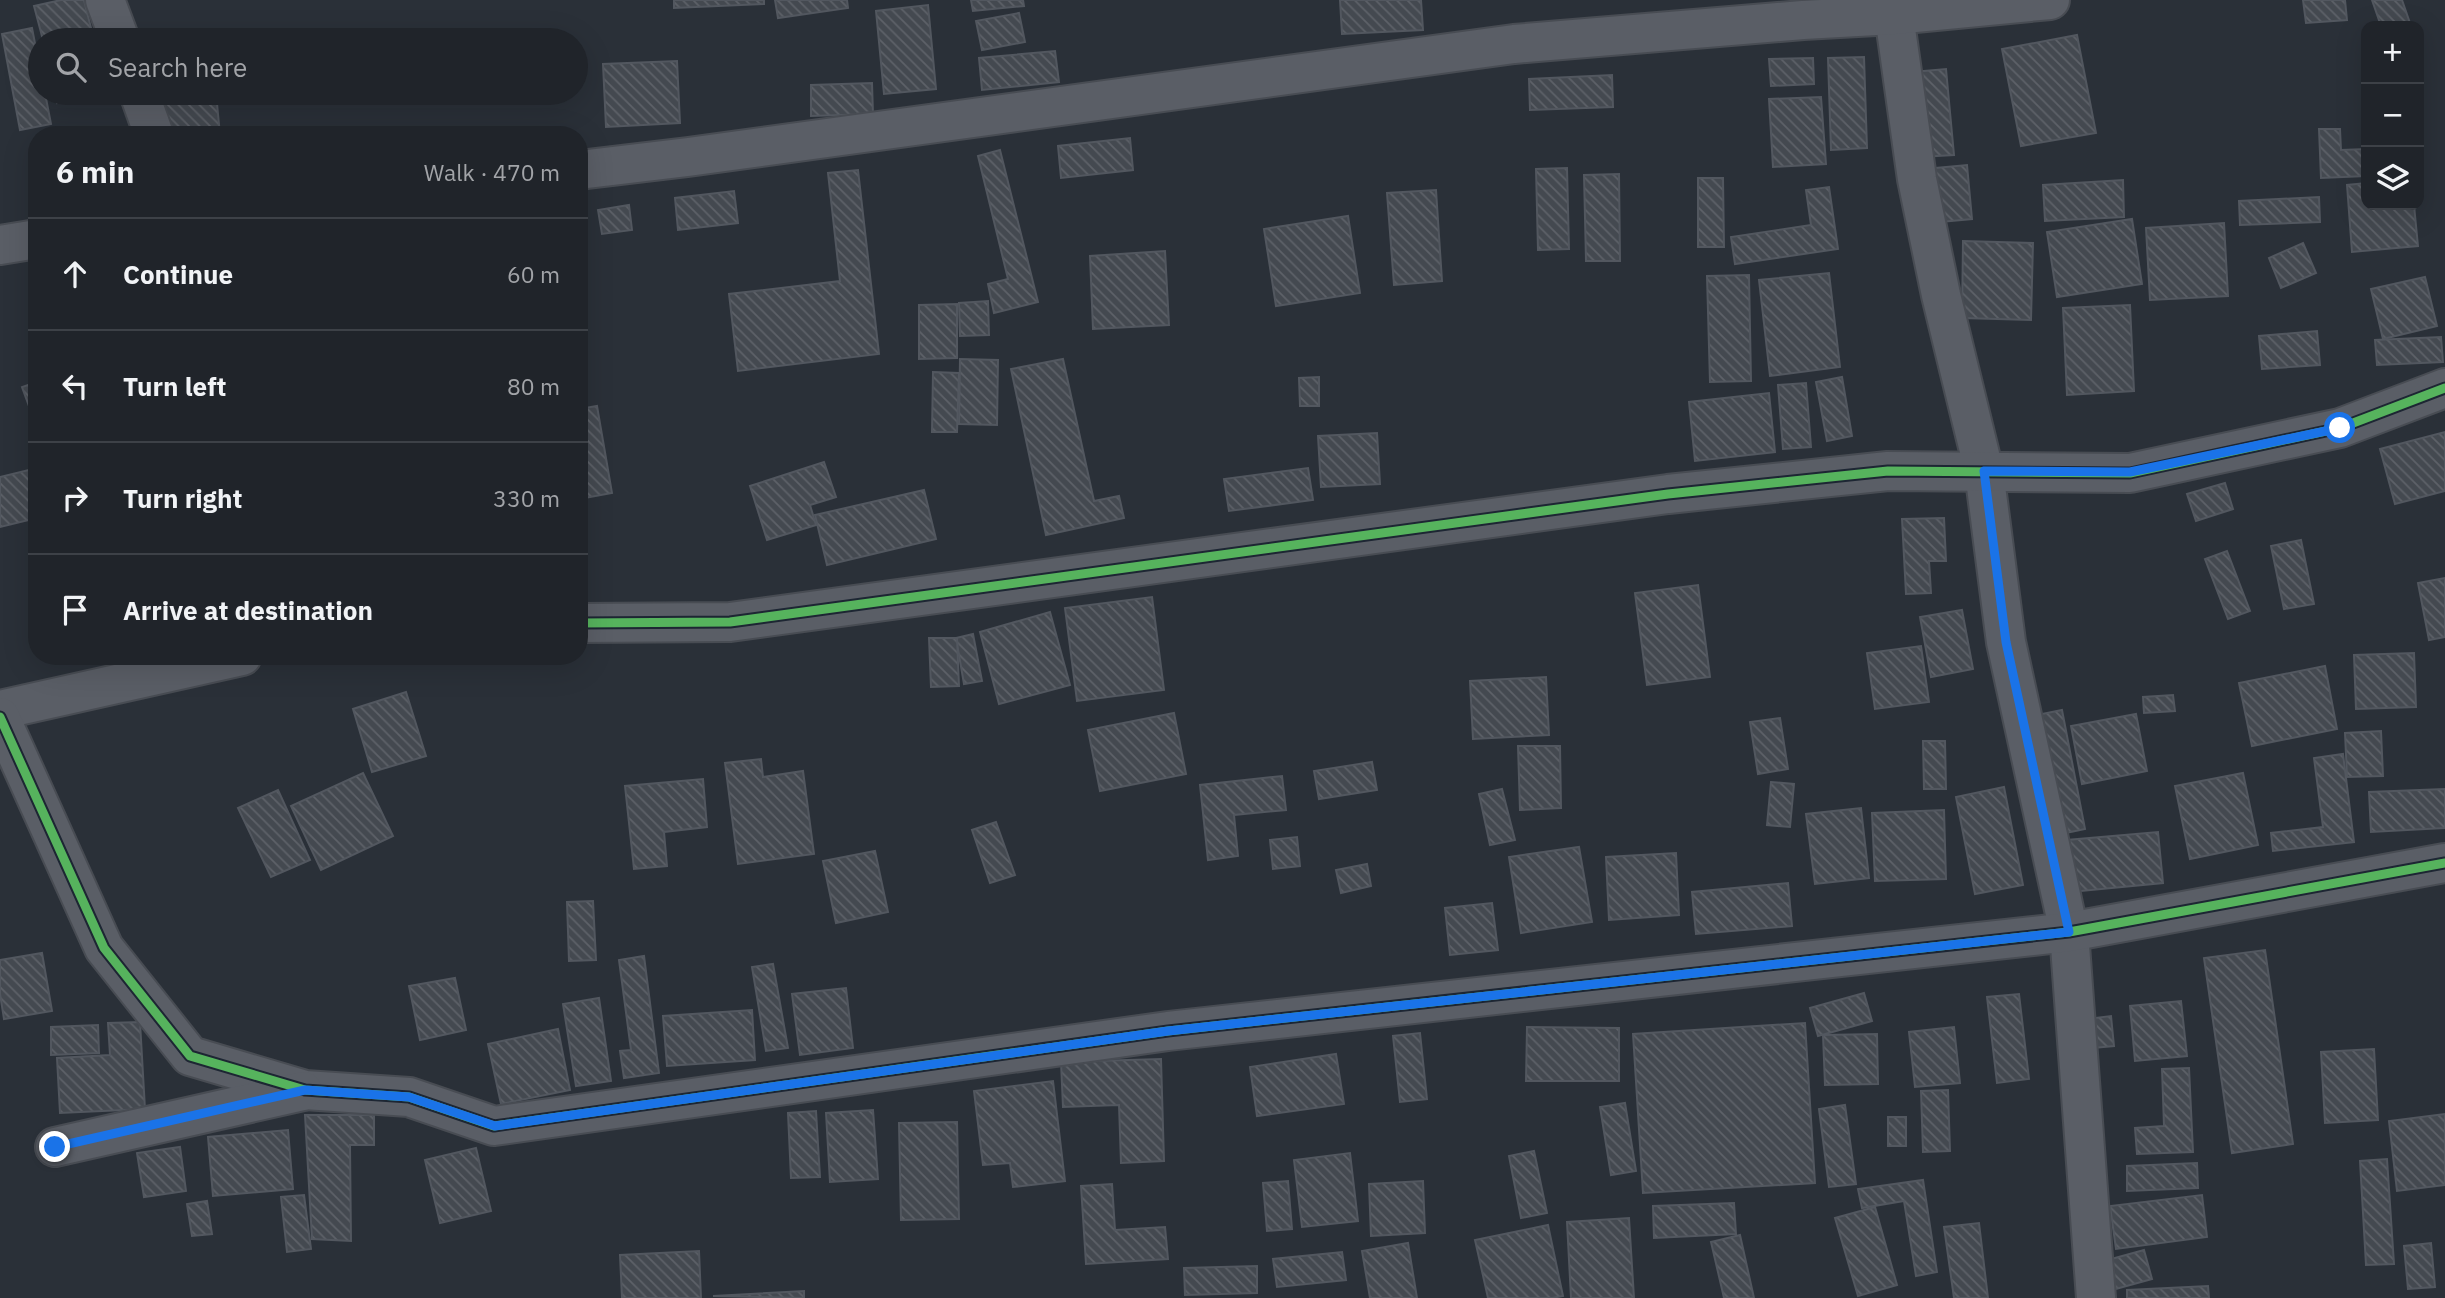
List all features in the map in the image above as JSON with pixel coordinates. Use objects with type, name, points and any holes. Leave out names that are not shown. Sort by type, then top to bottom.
[{"type":"street","points":[[105,0],[116,28]]},
{"type":"street","points":[[588,169],[1514,44],[1807,10],[2050,0]]},
{"type":"street","points":[[1888,8],[1917,179],[1941,295],[1984,471],[2006,642],[2069,932],[2096,1298]]},
{"type":"street","points":[[143,105],[151,126]]},
{"type":"street","points":[[0,244],[28,240]]},
{"type":"street","points":[[588,623],[730,622],[1668,494],[1888,471],[2130,472],[2340,428],[2445,388]]},
{"type":"street","points":[[0,710],[202,665]]},
{"type":"street","points":[[0,717],[104,948],[190,1056],[305,1090],[409,1097],[495,1126],[1168,1031],[2069,932],[2445,863]]},
{"type":"street","points":[[55,1147],[305,1090]]},
{"type":"building","points":[[61,0],[84,0],[91,28],[40,28],[34,6]]},
{"type":"building","points":[[674,0],[764,0],[764,4],[674,8]]},
{"type":"building","points":[[775,0],[847,0],[848,8],[778,18]]},
{"type":"building","points":[[971,0],[1023,0],[1024,6],[973,11]]},
{"type":"building","points":[[1340,0],[1421,0],[1423,30],[1342,34]]},
{"type":"building","points":[[2303,0],[2345,0],[2347,20],[2306,23]]},
{"type":"building","points":[[2372,0],[2402,0],[2409,21],[2379,21]]},
{"type":"building","points":[[928,5],[936,89],[884,94],[876,11]]},
{"type":"building","points":[[1019,13],[1025,42],[982,50],[976,21]]},
{"type":"building","points":[[28,29],[28,105],[47,105],[51,124],[28,126],[28,128],[20,130],[2,34]]},
{"type":"building","points":[[2077,35],[2096,133],[2021,146],[2002,49]]},
{"type":"building","points":[[1055,51],[1059,82],[982,90],[979,58]]},
{"type":"building","points":[[1864,57],[1867,148],[1831,150],[1828,58]]},
{"type":"building","points":[[1813,58],[1814,84],[1771,86],[1769,59]]},
{"type":"building","points":[[677,61],[680,123],[606,127],[603,64]]},
{"type":"building","points":[[1946,69],[1954,155],[1920,157],[1913,72]]},
{"type":"building","points":[[1612,75],[1613,107],[1530,110],[1529,79]]},
{"type":"building","points":[[872,83],[873,114],[811,116],[811,85]]},
{"type":"building","points":[[1821,97],[1826,164],[1773,167],[1769,99]]},
{"type":"building","points":[[164,105],[217,105],[219,126],[166,126]]},
{"type":"building","points":[[2319,129],[2340,129],[2341,150],[2361,149],[2361,176],[2321,178]]},
{"type":"building","points":[[1130,138],[1133,170],[1061,178],[1058,146]]},
{"type":"building","points":[[1000,150],[1038,302],[994,313],[988,284],[1008,279],[978,156]]},
{"type":"building","points":[[1967,165],[1972,219],[1930,223],[1925,169]]},
{"type":"building","points":[[1567,168],[1569,249],[1538,250],[1536,169]]},
{"type":"building","points":[[858,170],[879,354],[738,371],[729,294],[840,281],[828,173]]},
{"type":"building","points":[[1619,174],[1620,261],[1586,261],[1584,175]]},
{"type":"building","points":[[1698,178],[1723,178],[1724,247],[1698,247]]},
{"type":"building","points":[[2123,180],[2124,217],[2045,221],[2043,185]]},
{"type":"building","points":[[2361,184],[2361,210],[2414,210],[2418,246],[2352,252],[2347,185]]},
{"type":"building","points":[[1829,187],[1838,249],[1735,264],[1731,237],[1811,225],[1806,190]]},
{"type":"building","points":[[1436,190],[1442,281],[1394,285],[1387,193]]},
{"type":"building","points":[[734,191],[738,223],[678,230],[675,198]]},
{"type":"building","points":[[2319,197],[2320,222],[2240,225],[2239,201]]},
{"type":"building","points":[[629,205],[632,230],[602,234],[598,210]]},
{"type":"building","points":[[1348,216],[1360,293],[1276,306],[1264,229]]},
{"type":"building","points":[[2132,219],[2142,284],[2057,297],[2047,232]]},
{"type":"building","points":[[2224,223],[2228,296],[2150,300],[2146,228]]},
{"type":"building","points":[[1963,241],[2033,243],[2031,320],[1962,318]]},
{"type":"building","points":[[2303,243],[2316,273],[2281,288],[2269,258]]},
{"type":"building","points":[[1165,251],[1169,325],[1093,329],[1090,256]]},
{"type":"building","points":[[1829,273],[1840,367],[1770,376],[1759,280]]},
{"type":"building","points":[[1749,275],[1751,381],[1710,382],[1707,276]]},
{"type":"building","points":[[2425,277],[2437,326],[2383,339],[2371,289]]},
{"type":"building","points":[[988,301],[989,335],[960,336],[959,303]]},
{"type":"building","points":[[957,304],[957,358],[919,359],[919,305]]},
{"type":"building","points":[[2130,305],[2134,391],[2067,395],[2063,308]]},
{"type":"building","points":[[2317,331],[2320,365],[2262,369],[2259,336]]},
{"type":"building","points":[[2441,337],[2443,362],[2377,365],[2375,340]]},
{"type":"building","points":[[960,359],[998,360],[997,425],[959,424]]},
{"type":"building","points":[[1063,359],[1094,501],[1119,496],[1124,518],[1046,535],[1011,369]]},
{"type":"building","points":[[933,372],[959,373],[957,432],[932,432]]},
{"type":"building","points":[[1319,377],[1319,406],[1300,406],[1299,378]]},
{"type":"building","points":[[1842,377],[1852,436],[1827,441],[1816,382]]},
{"type":"building","points":[[1806,383],[1811,447],[1783,449],[1778,385]]},
{"type":"building","points":[[28,385],[28,403],[22,387]]},
{"type":"building","points":[[1769,393],[1775,452],[1695,461],[1689,402]]},
{"type":"building","points":[[597,406],[612,493],[588,497],[588,408]]},
{"type":"building","points":[[2445,432],[2445,491],[2395,504],[2380,449]]},
{"type":"building","points":[[1377,433],[1380,484],[1321,487],[1318,436]]},
{"type":"building","points":[[824,462],[836,497],[810,505],[816,525],[767,540],[750,486]]},
{"type":"building","points":[[1308,468],[1313,500],[1229,511],[1224,479]]},
{"type":"building","points":[[28,470],[28,520],[0,527],[0,477]]},
{"type":"building","points":[[2225,483],[2233,509],[2196,521],[2187,494]]},
{"type":"building","points":[[924,490],[936,539],[827,565],[815,515]]},
{"type":"building","points":[[1944,518],[1946,561],[1929,561],[1931,593],[1906,594],[1902,519]]},
{"type":"building","points":[[2301,540],[2314,604],[2284,609],[2271,546]]},
{"type":"building","points":[[2227,551],[2250,611],[2228,619],[2205,559]]},
{"type":"building","points":[[2445,578],[2445,637],[2429,640],[2418,583]]},
{"type":"building","points":[[1698,585],[1710,677],[1647,685],[1635,593]]},
{"type":"building","points":[[1152,597],[1164,690],[1077,701],[1065,608]]},
{"type":"building","points":[[1962,610],[1973,669],[1931,677],[1920,617]]},
{"type":"building","points":[[1050,612],[1070,685],[999,704],[980,632]]},
{"type":"building","points":[[973,634],[982,681],[964,684],[956,638]]},
{"type":"building","points":[[929,638],[957,638],[959,686],[931,687]]},
{"type":"building","points":[[1921,646],[1929,702],[1875,709],[1867,653]]},
{"type":"building","points":[[2414,653],[2416,707],[2356,709],[2354,655]]},
{"type":"building","points":[[2325,666],[2337,729],[2252,746],[2239,683]]},
{"type":"building","points":[[1546,677],[1549,735],[1473,739],[1470,681]]},
{"type":"building","points":[[406,692],[426,756],[372,772],[353,709]]},
{"type":"building","points":[[2173,695],[2175,711],[2144,713],[2143,697]]},
{"type":"building","points":[[2062,710],[2085,829],[2061,834],[2037,715]]},
{"type":"building","points":[[1174,713],[1186,774],[1100,791],[1088,730]]},
{"type":"building","points":[[2136,714],[2147,771],[2082,784],[2071,726]]},
{"type":"building","points":[[1780,718],[1788,769],[1758,774],[1750,722]]},
{"type":"building","points":[[2381,731],[2383,776],[2347,777],[2345,733]]},
{"type":"building","points":[[1923,741],[1945,741],[1946,789],[1924,789]]},
{"type":"building","points":[[1518,746],[1560,746],[1561,808],[1520,810]]},
{"type":"building","points":[[2343,754],[2354,842],[2273,851],[2271,833],[2323,827],[2314,758]]},
{"type":"building","points":[[761,759],[763,777],[803,771],[814,854],[738,864],[725,763]]},
{"type":"building","points":[[1372,762],[1377,790],[1319,799],[1314,771]]},
{"type":"building","points":[[363,773],[393,836],[321,870],[291,806]]},
{"type":"building","points":[[2243,773],[2258,845],[2190,859],[2175,786]]},
{"type":"building","points":[[1282,776],[1286,810],[1234,815],[1238,856],[1208,860],[1200,785]]},
{"type":"building","points":[[703,779],[707,827],[664,832],[667,866],[634,869],[625,786]]},
{"type":"building","points":[[1771,782],[1794,784],[1790,827],[1767,825]]},
{"type":"building","points":[[2004,787],[2023,885],[1975,894],[1956,797]]},
{"type":"building","points":[[1502,789],[1515,840],[1490,845],[1479,794]]},
{"type":"building","points":[[2445,789],[2445,828],[2371,832],[2369,792]]},
{"type":"building","points":[[278,790],[310,860],[271,877],[238,808]]},
{"type":"building","points":[[1861,808],[1869,878],[1815,884],[1806,814]]},
{"type":"building","points":[[1944,810],[1946,879],[1875,881],[1872,813]]},
{"type":"building","points":[[996,822],[1015,875],[990,883],[972,830]]},
{"type":"building","points":[[2158,832],[2163,883],[2071,892],[2067,840]]},
{"type":"building","points":[[1297,837],[1300,866],[1273,869],[1270,840]]},
{"type":"building","points":[[1579,847],[1592,922],[1521,933],[1509,857]]},
{"type":"building","points":[[875,851],[888,912],[836,923],[823,861]]},
{"type":"building","points":[[1676,853],[1679,915],[1609,920],[1606,857]]},
{"type":"building","points":[[1367,864],[1371,886],[1341,893],[1336,870]]},
{"type":"building","points":[[1788,883],[1792,926],[1696,934],[1692,892]]},
{"type":"building","points":[[593,901],[596,960],[569,961],[567,902]]},
{"type":"building","points":[[1492,903],[1498,950],[1450,955],[1445,908]]},
{"type":"building","points":[[2265,950],[2293,1144],[2232,1153],[2204,958]]},
{"type":"building","points":[[42,953],[52,1011],[4,1019],[0,994],[0,960]]},
{"type":"building","points":[[644,956],[659,1073],[624,1078],[620,1051],[631,1050],[619,960]]},
{"type":"building","points":[[773,964],[788,1048],[766,1051],[752,967]]},
{"type":"building","points":[[455,978],[466,1030],[420,1040],[409,986]]},
{"type":"building","points":[[846,988],[853,1048],[800,1055],[792,994]]},
{"type":"building","points":[[1864,993],[1872,1021],[1818,1036],[1810,1008]]},
{"type":"building","points":[[2019,994],[2029,1079],[1997,1083],[1987,997]]},
{"type":"building","points":[[599,998],[611,1081],[576,1086],[563,1004]]},
{"type":"building","points":[[2181,1001],[2187,1056],[2135,1061],[2130,1006]]},
{"type":"building","points":[[752,1010],[755,1060],[667,1066],[663,1016]]},
{"type":"building","points":[[2111,1016],[2114,1046],[2082,1049],[2079,1020]]},
{"type":"building","points":[[140,1022],[145,1109],[60,1113],[57,1058],[110,1055],[108,1023]]},
{"type":"building","points":[[1805,1023],[1815,1183],[1643,1193],[1633,1034]]},
{"type":"building","points":[[98,1025],[99,1053],[51,1055],[51,1027]]},
{"type":"building","points":[[1527,1027],[1619,1028],[1619,1081],[1526,1081]]},
{"type":"building","points":[[1954,1027],[1960,1083],[1915,1087],[1909,1032]]},
{"type":"building","points":[[558,1029],[570,1090],[501,1104],[488,1044]]},
{"type":"building","points":[[1420,1033],[1427,1099],[1400,1102],[1393,1036]]},
{"type":"building","points":[[1877,1034],[1878,1084],[1825,1085],[1823,1035]]},
{"type":"building","points":[[2374,1049],[2378,1120],[2325,1123],[2321,1052]]},
{"type":"building","points":[[1336,1054],[1344,1104],[1257,1116],[1250,1067]]},
{"type":"building","points":[[1161,1059],[1164,1161],[1121,1163],[1119,1105],[1063,1107],[1061,1062]]},
{"type":"building","points":[[2189,1068],[2193,1152],[2137,1154],[2135,1128],[2164,1126],[2162,1069]]},
{"type":"building","points":[[1053,1081],[1065,1181],[1013,1187],[1010,1163],[983,1165],[974,1091]]},
{"type":"building","points":[[1948,1090],[1950,1151],[1923,1152],[1921,1091]]},
{"type":"building","points":[[1625,1103],[1636,1171],[1611,1175],[1600,1107]]},
{"type":"building","points":[[1845,1105],[1856,1184],[1829,1187],[1819,1109]]},
{"type":"building","points":[[873,1110],[878,1179],[830,1182],[826,1113]]},
{"type":"building","points":[[816,1111],[820,1177],[791,1178],[788,1113]]},
{"type":"building","points":[[2445,1114],[2445,1185],[2397,1191],[2389,1121]]},
{"type":"building","points":[[305,1115],[374,1115],[374,1145],[350,1145],[351,1241],[312,1239]]},
{"type":"building","points":[[1888,1117],[1906,1117],[1906,1146],[1888,1146]]},
{"type":"building","points":[[957,1122],[959,1219],[901,1220],[899,1123]]},
{"type":"building","points":[[288,1130],[293,1189],[213,1196],[208,1137]]},
{"type":"building","points":[[180,1147],[186,1191],[144,1197],[137,1153]]},
{"type":"building","points":[[476,1148],[491,1211],[440,1223],[425,1160]]},
{"type":"building","points":[[1534,1151],[1547,1213],[1521,1218],[1509,1156]]},
{"type":"building","points":[[1350,1153],[1358,1221],[1302,1227],[1294,1160]]},
{"type":"building","points":[[2387,1159],[2394,1264],[2366,1265],[2360,1161]]},
{"type":"building","points":[[2197,1163],[2198,1188],[2127,1191],[2127,1166]]},
{"type":"building","points":[[1923,1180],[1937,1272],[1916,1276],[1904,1201],[1862,1208],[1858,1189]]},
{"type":"building","points":[[1288,1181],[1292,1229],[1267,1231],[1263,1183]]},
{"type":"building","points":[[1423,1181],[1425,1233],[1371,1236],[1369,1184]]},
{"type":"building","points":[[1112,1184],[1115,1230],[1165,1227],[1168,1259],[1086,1264],[1081,1186]]},
{"type":"building","points":[[304,1195],[311,1249],[287,1252],[281,1197]]},
{"type":"building","points":[[2202,1195],[2207,1237],[2116,1249],[2110,1206]]},
{"type":"building","points":[[207,1201],[212,1234],[192,1236],[187,1204]]},
{"type":"building","points":[[1734,1203],[1736,1234],[1654,1238],[1653,1206]]},
{"type":"building","points":[[1875,1207],[1897,1285],[1858,1296],[1835,1218]]},
{"type":"building","points":[[1629,1218],[1634,1298],[1571,1298],[1567,1222]]},
{"type":"building","points":[[1979,1223],[1988,1298],[1954,1298],[1944,1227]]},
{"type":"building","points":[[1548,1225],[1563,1296],[1488,1298],[1475,1240]]},
{"type":"building","points":[[1740,1235],[1754,1298],[1724,1298],[1711,1242]]},
{"type":"building","points":[[1408,1243],[1417,1298],[1370,1298],[1362,1251]]},
{"type":"building","points":[[2431,1243],[2435,1287],[2408,1289],[2404,1246]]},
{"type":"building","points":[[2144,1250],[2152,1279],[2112,1290],[2104,1261]]},
{"type":"building","points":[[699,1251],[701,1298],[622,1298],[620,1255]]},
{"type":"building","points":[[1342,1252],[1346,1280],[1277,1287],[1273,1259]]},
{"type":"building","points":[[1257,1266],[1257,1293],[1185,1295],[1184,1268]]},
{"type":"building","points":[[2208,1286],[2209,1298],[2127,1298],[2127,1290]]},
{"type":"building","points":[[804,1291],[804,1298],[713,1296]]},
{"type":"cycle path","points":[[588,623],[730,622],[1668,494],[1888,471],[2130,473],[2340,428],[2445,388]]},
{"type":"cycle path","points":[[0,717],[104,948],[190,1056],[305,1090],[409,1097],[494,1126],[1168,1031],[2069,932],[2445,863]]},
{"type":"route","points":[[55,1147],[305,1090],[409,1097],[495,1126],[1168,1031],[2069,932],[2006,642],[1984,471],[2130,472],[2340,428]]}]
